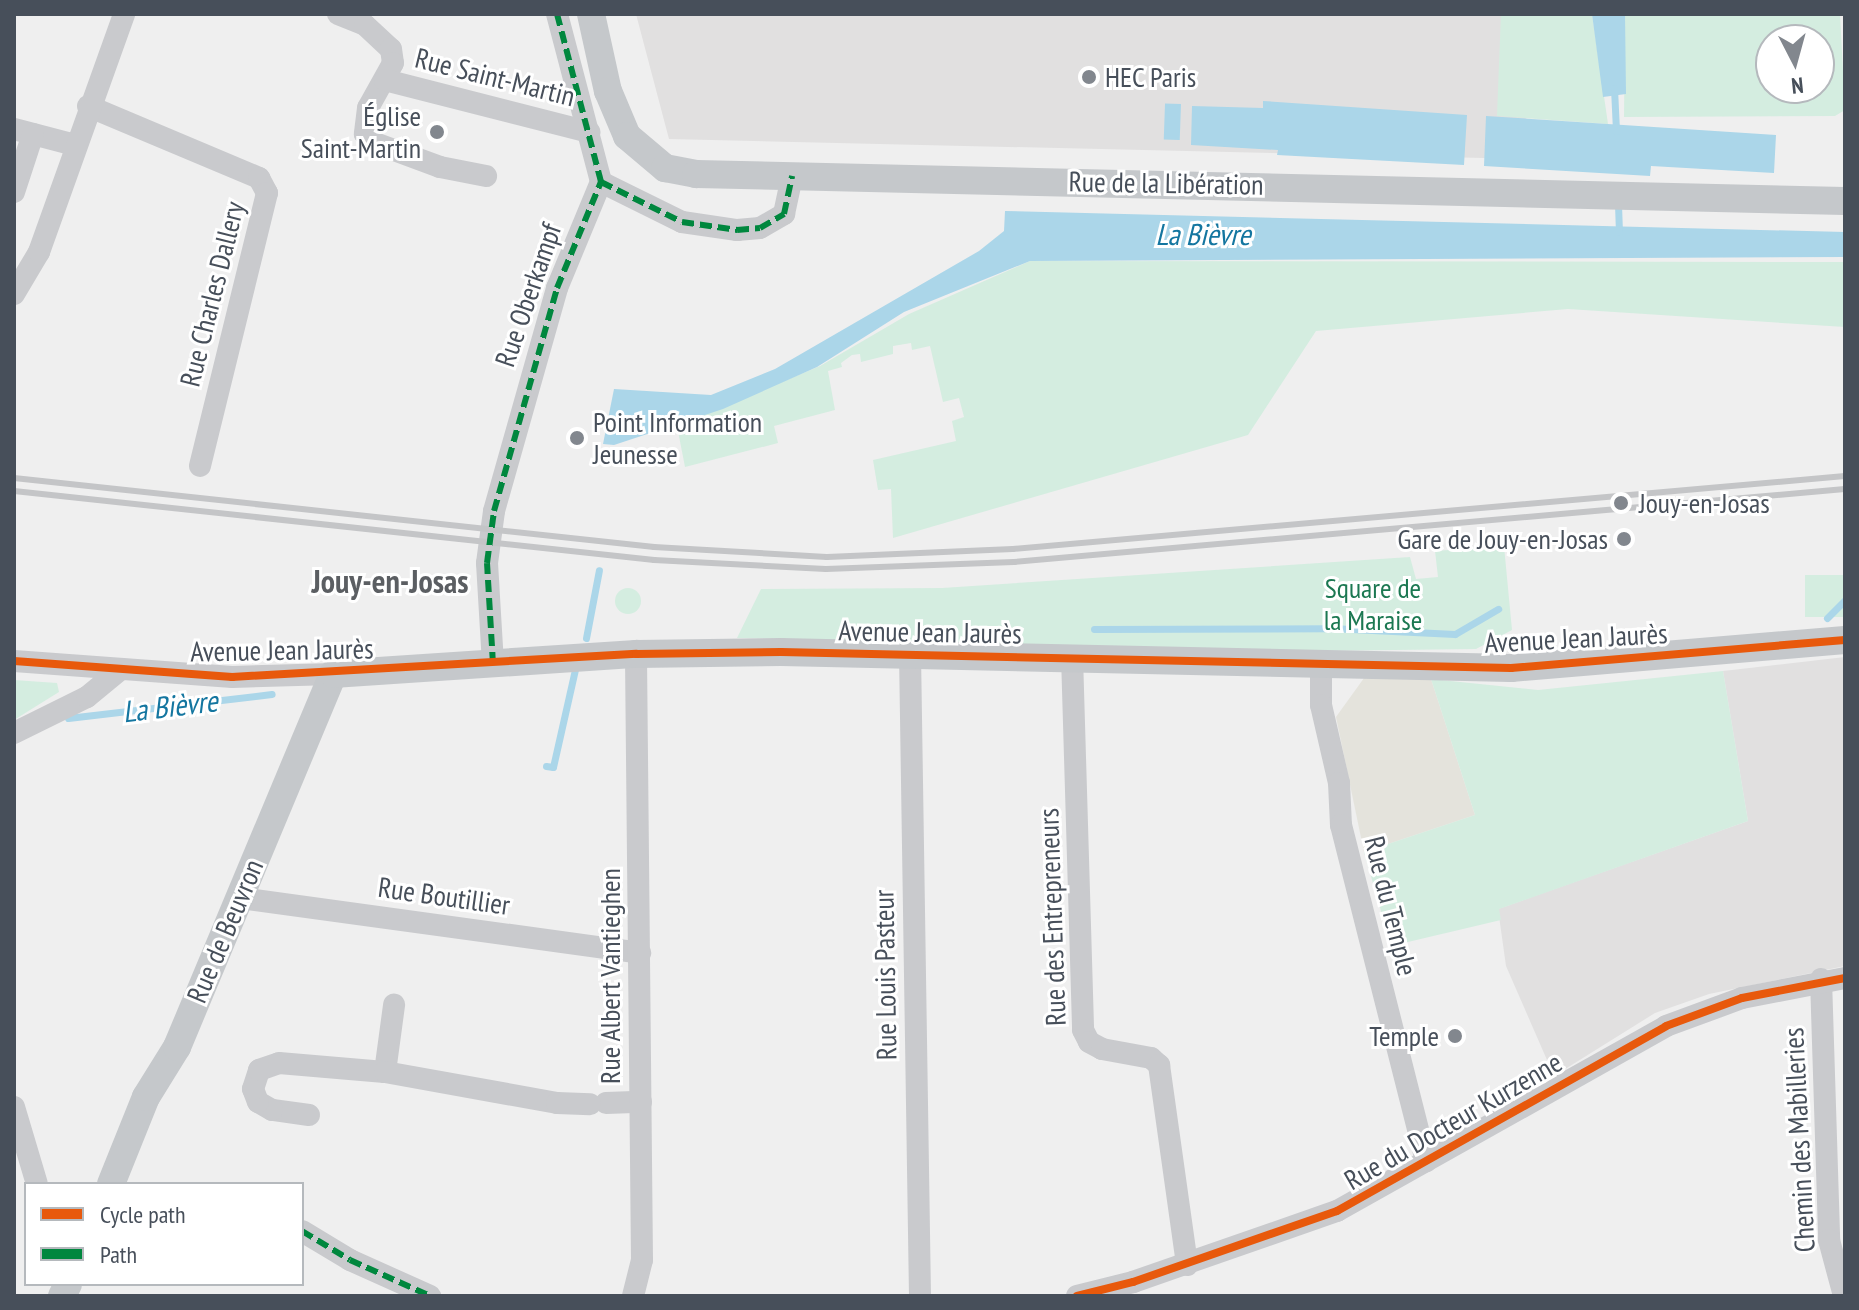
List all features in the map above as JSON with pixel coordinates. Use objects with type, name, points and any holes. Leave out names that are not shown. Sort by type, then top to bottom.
[{"type":"main road","name":"Rue de la Libération","points":[[591,14],[616,117],[645,154],[665,168],[696,174],[1845,201]]},
{"type":"main road","name":"Avenue Jean Jaurès","points":[[333,674],[636,654],[910,653],[1544,667],[1845,640]]},
{"type":"main road","name":"Rue de Beuvron","points":[[112,1182],[146,1097],[177,1047],[333,674]]},
{"type":"street","points":[[14,294],[39,252],[88,106],[124,14]]},
{"type":"street","points":[[338,14],[365,25],[391,49],[393,63],[368,108],[365,134],[375,143],[440,167],[486,176]]},
{"type":"street","points":[[557,14],[601,182],[682,222],[737,230],[760,228],[784,214],[792,176]]},
{"type":"street","name":"Rue Saint-Martin","points":[[385,80],[589,132]]},
{"type":"street","name":"Rue Charles Dallery","points":[[88,106],[259,178],[267,193],[200,466]]},
{"type":"street","points":[[14,192],[24,131],[75,145]]},
{"type":"street","name":"Rue Oberkampf","points":[[493,664],[487,563],[494,511],[557,288],[601,182]]},
{"type":"street","name":"Rue Louis Pasteur","points":[[910,653],[920,1296]]},
{"type":"street","name":"Rue Albert Vantieghen","points":[[633,1296],[642,1260],[636,654]]},
{"type":"street","name":"Rue des Entrepreneurs","points":[[1072,656],[1083,1030],[1089,1042],[1102,1049],[1151,1058],[1159,1065],[1187,1265]]},
{"type":"street","name":"Avenue Jean Jaurès","points":[[14,661],[232,677],[333,674]]},
{"type":"street","name":"Rue du Temple","points":[[1321,663],[1321,705],[1339,783],[1341,825],[1426,1161]]},
{"type":"street","points":[[14,733],[87,697],[121,669]]},
{"type":"street","name":"Rue Boutillier","points":[[240,898],[640,953]]},
{"type":"street","name":"Rue du Docteur Kurzenne","points":[[1077,1296],[1187,1265],[1337,1211],[1666,1026],[1742,998],[1821,979],[1845,978]]},
{"type":"street","name":"Chemin des Mabilleries","points":[[1821,979],[1829,1240],[1844,1296]]},
{"type":"street","points":[[385,1072],[394,1005]]},
{"type":"street","points":[[309,1115],[272,1110],[258,1102],[253,1089],[259,1070],[279,1063],[385,1072],[557,1103],[641,1102]]},
{"type":"street","points":[[14,1107],[36,1182]]},
{"type":"street","points":[[304,1232],[350,1260],[430,1296]]},
{"type":"street","points":[[642,1260],[646,1296]]},
{"type":"shaded area","name":"HEC Paris","points":[[636,14],[1527,14],[1526,159],[669,139]]},
{"type":"shaded area","points":[[1845,657],[1845,966],[1709,994],[1655,1013],[1554,1076],[1506,966],[1498,909],[1748,821],[1723,671]]},
{"type":"shaded area","points":[[1364,678],[1431,679],[1475,815],[1364,852],[1336,717]]},
{"type":"green space","points":[[1501,14],[1592,14],[1608,124],[1497,116]]},
{"type":"green space","points":[[1625,14],[1840,14],[1845,110],[1835,116],[1624,117]]},
{"type":"green space","points":[[1030,261],[1845,262],[1845,327],[1568,309],[1316,331],[1248,435],[893,538],[891,489],[878,490],[873,460],[956,441],[952,421],[964,417],[959,398],[943,402],[930,346],[912,350],[911,343],[893,346],[893,354],[861,362],[860,354],[852,355],[841,363],[842,367],[828,371],[835,410],[774,426],[778,443],[685,467],[677,426],[820,366],[909,314]]},
{"type":"green space","name":"Square de la Maraise","points":[[1504,546],[1512,630],[1476,649],[1313,651],[737,638],[761,589],[942,588],[1410,557],[1416,579],[1438,577],[1435,551]]},
{"type":"green space","points":[[1805,575],[1845,575],[1845,617],[1805,617]]},
{"type":"green space","points":[[628,588],[637,592],[641,601],[637,610],[628,614],[619,610],[615,601],[619,592]]},
{"type":"green space","points":[[1723,671],[1748,821],[1499,909],[1501,920],[1391,946],[1364,852],[1475,815],[1431,679],[1538,690]]},
{"type":"green space","points":[[14,680],[57,683],[59,692],[14,720]]},
{"type":"water","points":[[1592,14],[1625,14],[1626,94],[1603,97]]},
{"type":"water","points":[[1263,101],[1467,115],[1464,165],[1277,155],[1278,150],[1191,145],[1192,106],[1263,108]]},
{"type":"water","points":[[1165,103],[1181,104],[1180,140],[1164,139]]},
{"type":"water","points":[[1486,116],[1776,135],[1774,173],[1651,166],[1650,176],[1484,166]]},
{"type":"water","points":[[1005,211],[1845,232],[1845,257],[1030,261],[904,312],[817,367],[723,409],[614,445],[603,444],[614,389],[711,395],[775,369],[979,251],[1004,231]]},
{"type":"waterway","points":[[1614,88],[1616,131]]},
{"type":"waterway","points":[[1618,204],[1619,232]]},
{"type":"waterway","name":"La Bièvre","points":[[586,638],[599,570]]},
{"type":"waterway","name":"La Bièvre","points":[[1827,618],[1845,600]]},
{"type":"waterway","points":[[1094,629],[1330,628],[1455,634],[1498,609]]},
{"type":"waterway","name":"La Bièvre","points":[[546,766],[553,767],[575,669]]},
{"type":"waterway","name":"La Bièvre","points":[[68,718],[272,694]]},
{"type":"railway","points":[[14,478],[654,547],[827,557],[1013,549],[1845,476]]},
{"type":"railway","points":[[14,491],[654,560],[826,569],[1014,562],[1845,489]]},
{"type":"marked path","points":[[557,14],[601,182]]},
{"type":"marked path","points":[[601,182],[682,222],[737,230],[760,228],[784,214],[792,176]]},
{"type":"marked path","points":[[493,664],[487,563],[494,511],[557,288],[601,182]]},
{"type":"marked path","points":[[304,1232],[350,1260],[430,1296]]},
{"type":"cycle path","points":[[14,661],[232,677],[636,654],[781,652],[1511,668],[1845,640]]},
{"type":"cycle path","points":[[1077,1296],[1133,1282],[1337,1211],[1666,1026],[1742,998],[1845,978]]},
{"type":"place","name":"HEC Paris","points":[[1089,77]]},
{"type":"place","name":"Église Saint-Martin","points":[[437,132]]},
{"type":"place","name":"Point Information Jeunesse","points":[[577,438]]},
{"type":"place","name":"Jouy-en-Josas","points":[[1621,503]]},
{"type":"place","name":"Gare de Jouy-en-Josas","points":[[1624,539]]},
{"type":"place","name":"Temple","points":[[1455,1036]]},
{"type":"district","name":"Jouy-en-Josas","points":[[390,581]]}]
